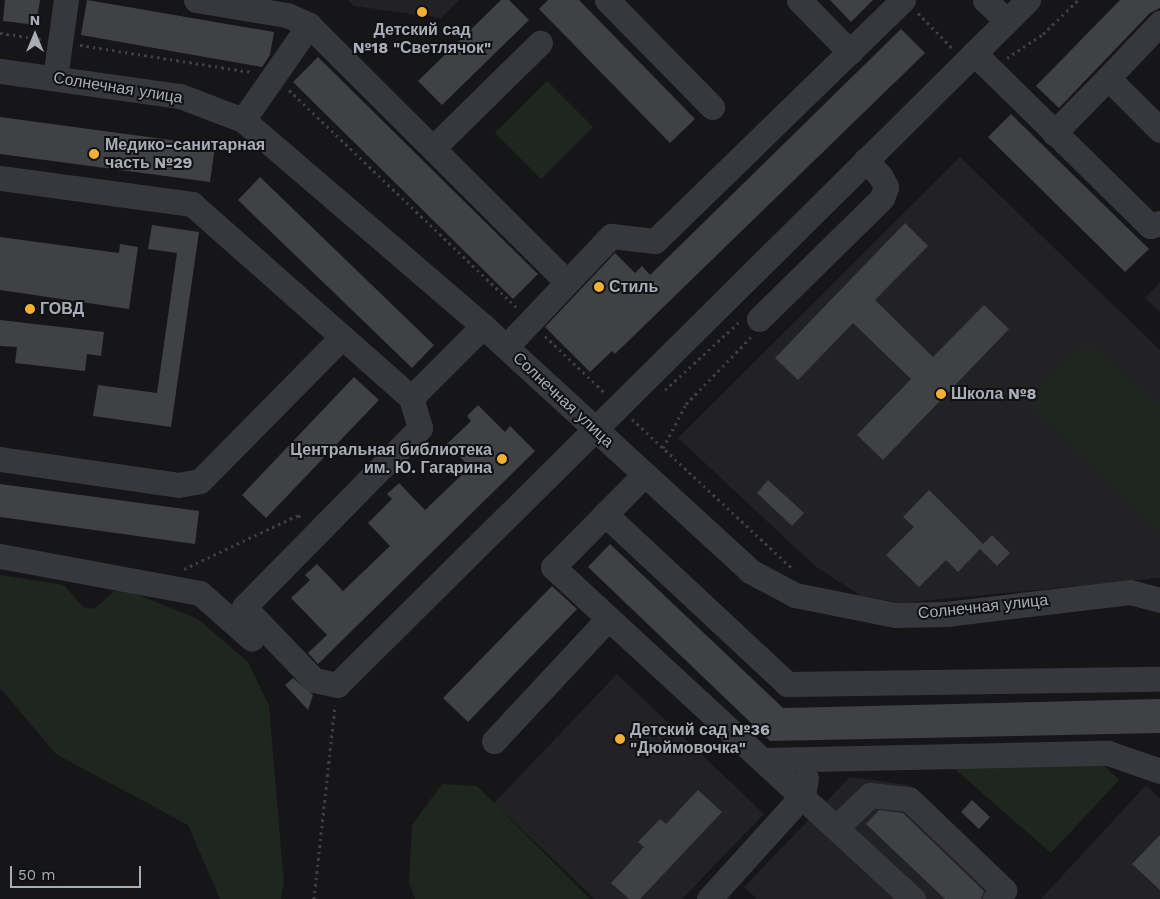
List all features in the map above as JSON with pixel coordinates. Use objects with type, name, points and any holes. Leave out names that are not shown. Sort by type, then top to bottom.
[{"type":"street","points":[[56,78],[66,0]]},
{"type":"street","points":[[196,0],[287,14],[309,25],[566,281]]},
{"type":"street","points":[[607,0],[712,107]]},
{"type":"street","points":[[799,0],[850,52]]},
{"type":"street","points":[[985,0],[1007,21]]},
{"type":"street","points":[[0,178],[192,204],[340,339],[411,398],[420,428],[244,607],[314,680],[337,685],[1028,0]]},
{"type":"street","points":[[506,347],[566,281],[611,236],[655,241],[850,52],[908,3]]},
{"type":"street","points":[[1054,133],[1160,23]]},
{"type":"street","points":[[243,120],[309,25]]},
{"type":"street","points":[[432,148],[540,43]]},
{"type":"street","points":[[970,58],[1054,133],[1150,226],[1160,224]]},
{"type":"street","name":"Солнечная улица","points":[[0,71],[180,96],[243,120],[483,326],[750,571],[795,595],[848,609],[946,614],[1130,592],[1160,600]]},
{"type":"street","points":[[1108,78],[1160,130]]},
{"type":"street","points":[[758,319],[882,198],[886,187],[881,177],[866,160]]},
{"type":"street","points":[[411,398],[483,326]]},
{"type":"street","points":[[0,459],[178,485],[200,481],[340,339]]},
{"type":"street","points":[[644,475],[553,567],[608,620],[803,795],[912,899]]},
{"type":"street","points":[[605,514],[787,684],[1160,679]]},
{"type":"street","points":[[0,556],[156,582],[214,601],[281,669],[294,660]]},
{"type":"street","points":[[494,741],[608,620]]},
{"type":"street","points":[[763,760],[1108,753],[1160,771]]},
{"type":"street","points":[[716,896],[803,795],[808,760]]},
{"type":"street","points":[[837,827],[870,796],[909,799],[1004,890],[995,899]]},
{"type":"path","points":[[908,3],[970,58]]},
{"type":"path","points":[[656,396],[671,387],[739,322],[758,319]]},
{"type":"path","points":[[663,448],[686,404],[751,337],[758,319]]},
{"type":"path","points":[[156,582],[298,515],[317,533]]},
{"type":"path","points":[[314,899],[337,685]]},
{"type":"shaded area","name":"Детский сад №18 \"Светлячок\"","points":[[348,0],[459,0],[441,18],[354,6]]},
{"type":"shaded area","points":[[547,81],[593,127],[541,179],[495,133]]},
{"type":"shaded area","name":"Школа №8","points":[[960,157],[1160,350],[1160,578],[901,603],[861,596],[815,566],[678,438]]},
{"type":"shaded area","points":[[1160,282],[1160,312],[1145,298]]},
{"type":"shaded area","points":[[1088,346],[1097,348],[1160,408],[1160,532],[1032,407],[1037,392],[1079,348]]},
{"type":"shaded area","points":[[0,575],[64,585],[83,607],[94,609],[114,591],[129,591],[198,619],[248,662],[269,706],[284,883],[281,899],[220,899],[188,825],[56,754],[0,688]]},
{"type":"shaded area","name":"Детский сад №36 \"Дюймовочка\"","points":[[617,674],[764,814],[682,899],[595,899],[494,803]]},
{"type":"shaded area","points":[[1098,760],[1119,780],[1051,853],[949,764]]},
{"type":"shaded area","points":[[850,777],[909,785],[1018,889],[1008,899],[757,899],[744,887]]},
{"type":"shaded area","points":[[442,784],[477,786],[590,899],[415,899],[409,883],[412,825]]},
{"type":"shaded area","points":[[1146,785],[1160,799],[1160,899],[1041,899]]},
{"type":"building","points":[[5,0],[40,0],[36,25],[3,21]]},
{"type":"building","points":[[87,0],[274,32],[270,55],[262,67],[81,35]]},
{"type":"building","points":[[501,0],[509,0],[529,20],[442,105],[418,81]]},
{"type":"building","points":[[548,0],[579,0],[695,119],[670,143],[539,9]]},
{"type":"building","points":[[830,0],[873,0],[851,22]]},
{"type":"building","points":[[1120,0],[1160,0],[1160,8],[1150,13],[1059,108],[1036,86]]},
{"type":"building","points":[[901,29],[925,53],[615,354],[612,351],[590,372],[545,327],[615,253],[635,273],[642,266],[650,275]]},
{"type":"building","points":[[318,57],[538,274],[513,299],[293,82]]},
{"type":"building","points":[[1011,114],[1149,249],[1125,272],[988,137]]},
{"type":"building","points":[[0,117],[215,146],[210,182],[0,154]]},
{"type":"building","points":[[260,177],[434,345],[412,368],[238,200]]},
{"type":"building","points":[[905,223],[928,246],[875,300],[933,357],[984,305],[1009,329],[883,460],[857,435],[911,379],[853,323],[798,380],[775,358]]},
{"type":"building","points":[[152,225],[199,232],[171,427],[93,416],[98,385],[157,393],[177,253],[148,249]]},
{"type":"building","points":[[0,237],[119,253],[120,244],[138,247],[129,309],[0,290]]},
{"type":"building","points":[[0,320],[104,332],[101,356],[87,354],[85,371],[15,363],[17,347],[0,346]]},
{"type":"building","points":[[354,377],[379,400],[266,518],[242,495]]},
{"type":"building","points":[[478,405],[505,432],[510,426],[535,451],[318,664],[308,653],[327,635],[291,598],[310,580],[305,575],[317,564],[343,591],[390,546],[368,523],[392,499],[387,494],[399,483],[425,510],[470,467],[447,444],[471,421],[467,416]]},
{"type":"building","points":[[768,480],[804,513],[792,526],[757,493]]},
{"type":"building","points":[[0,484],[199,511],[195,544],[0,517]]},
{"type":"building","points":[[929,490],[983,544],[992,535],[1010,553],[997,566],[980,549],[958,572],[946,560],[919,587],[886,555],[914,527],[903,517]]},
{"type":"building","points":[[610,544],[783,708],[1160,699],[1160,733],[770,741],[588,567]]},
{"type":"building","points":[[552,586],[577,609],[468,722],[443,698]]},
{"type":"building","points":[[293,678],[313,695],[308,710],[285,685]]},
{"type":"building","points":[[698,790],[722,812],[640,899],[629,899],[611,883],[644,847],[638,842],[660,819],[666,824]]},
{"type":"building","points":[[972,800],[990,817],[979,829],[961,812]]},
{"type":"building","points":[[879,810],[903,813],[984,891],[981,899],[945,899],[866,824]]},
{"type":"building","points":[[1160,835],[1160,890],[1132,864]]},
{"type":"place","name":"Детский сад №18 \"Светлячок\"","points":[[422,12]]},
{"type":"place","name":"Медико-санитарная часть №29","points":[[94,154]]},
{"type":"place","name":"Стиль","points":[[599,287]]},
{"type":"place","name":"ГОВД","points":[[30,309]]},
{"type":"place","name":"Школа №8","points":[[941,394]]},
{"type":"place","name":"Центральная библиотека им. Ю. Гагарина","points":[[502,459]]},
{"type":"place","name":"Детский сад №36 \"Дюймовочка\"","points":[[620,739]]}]
